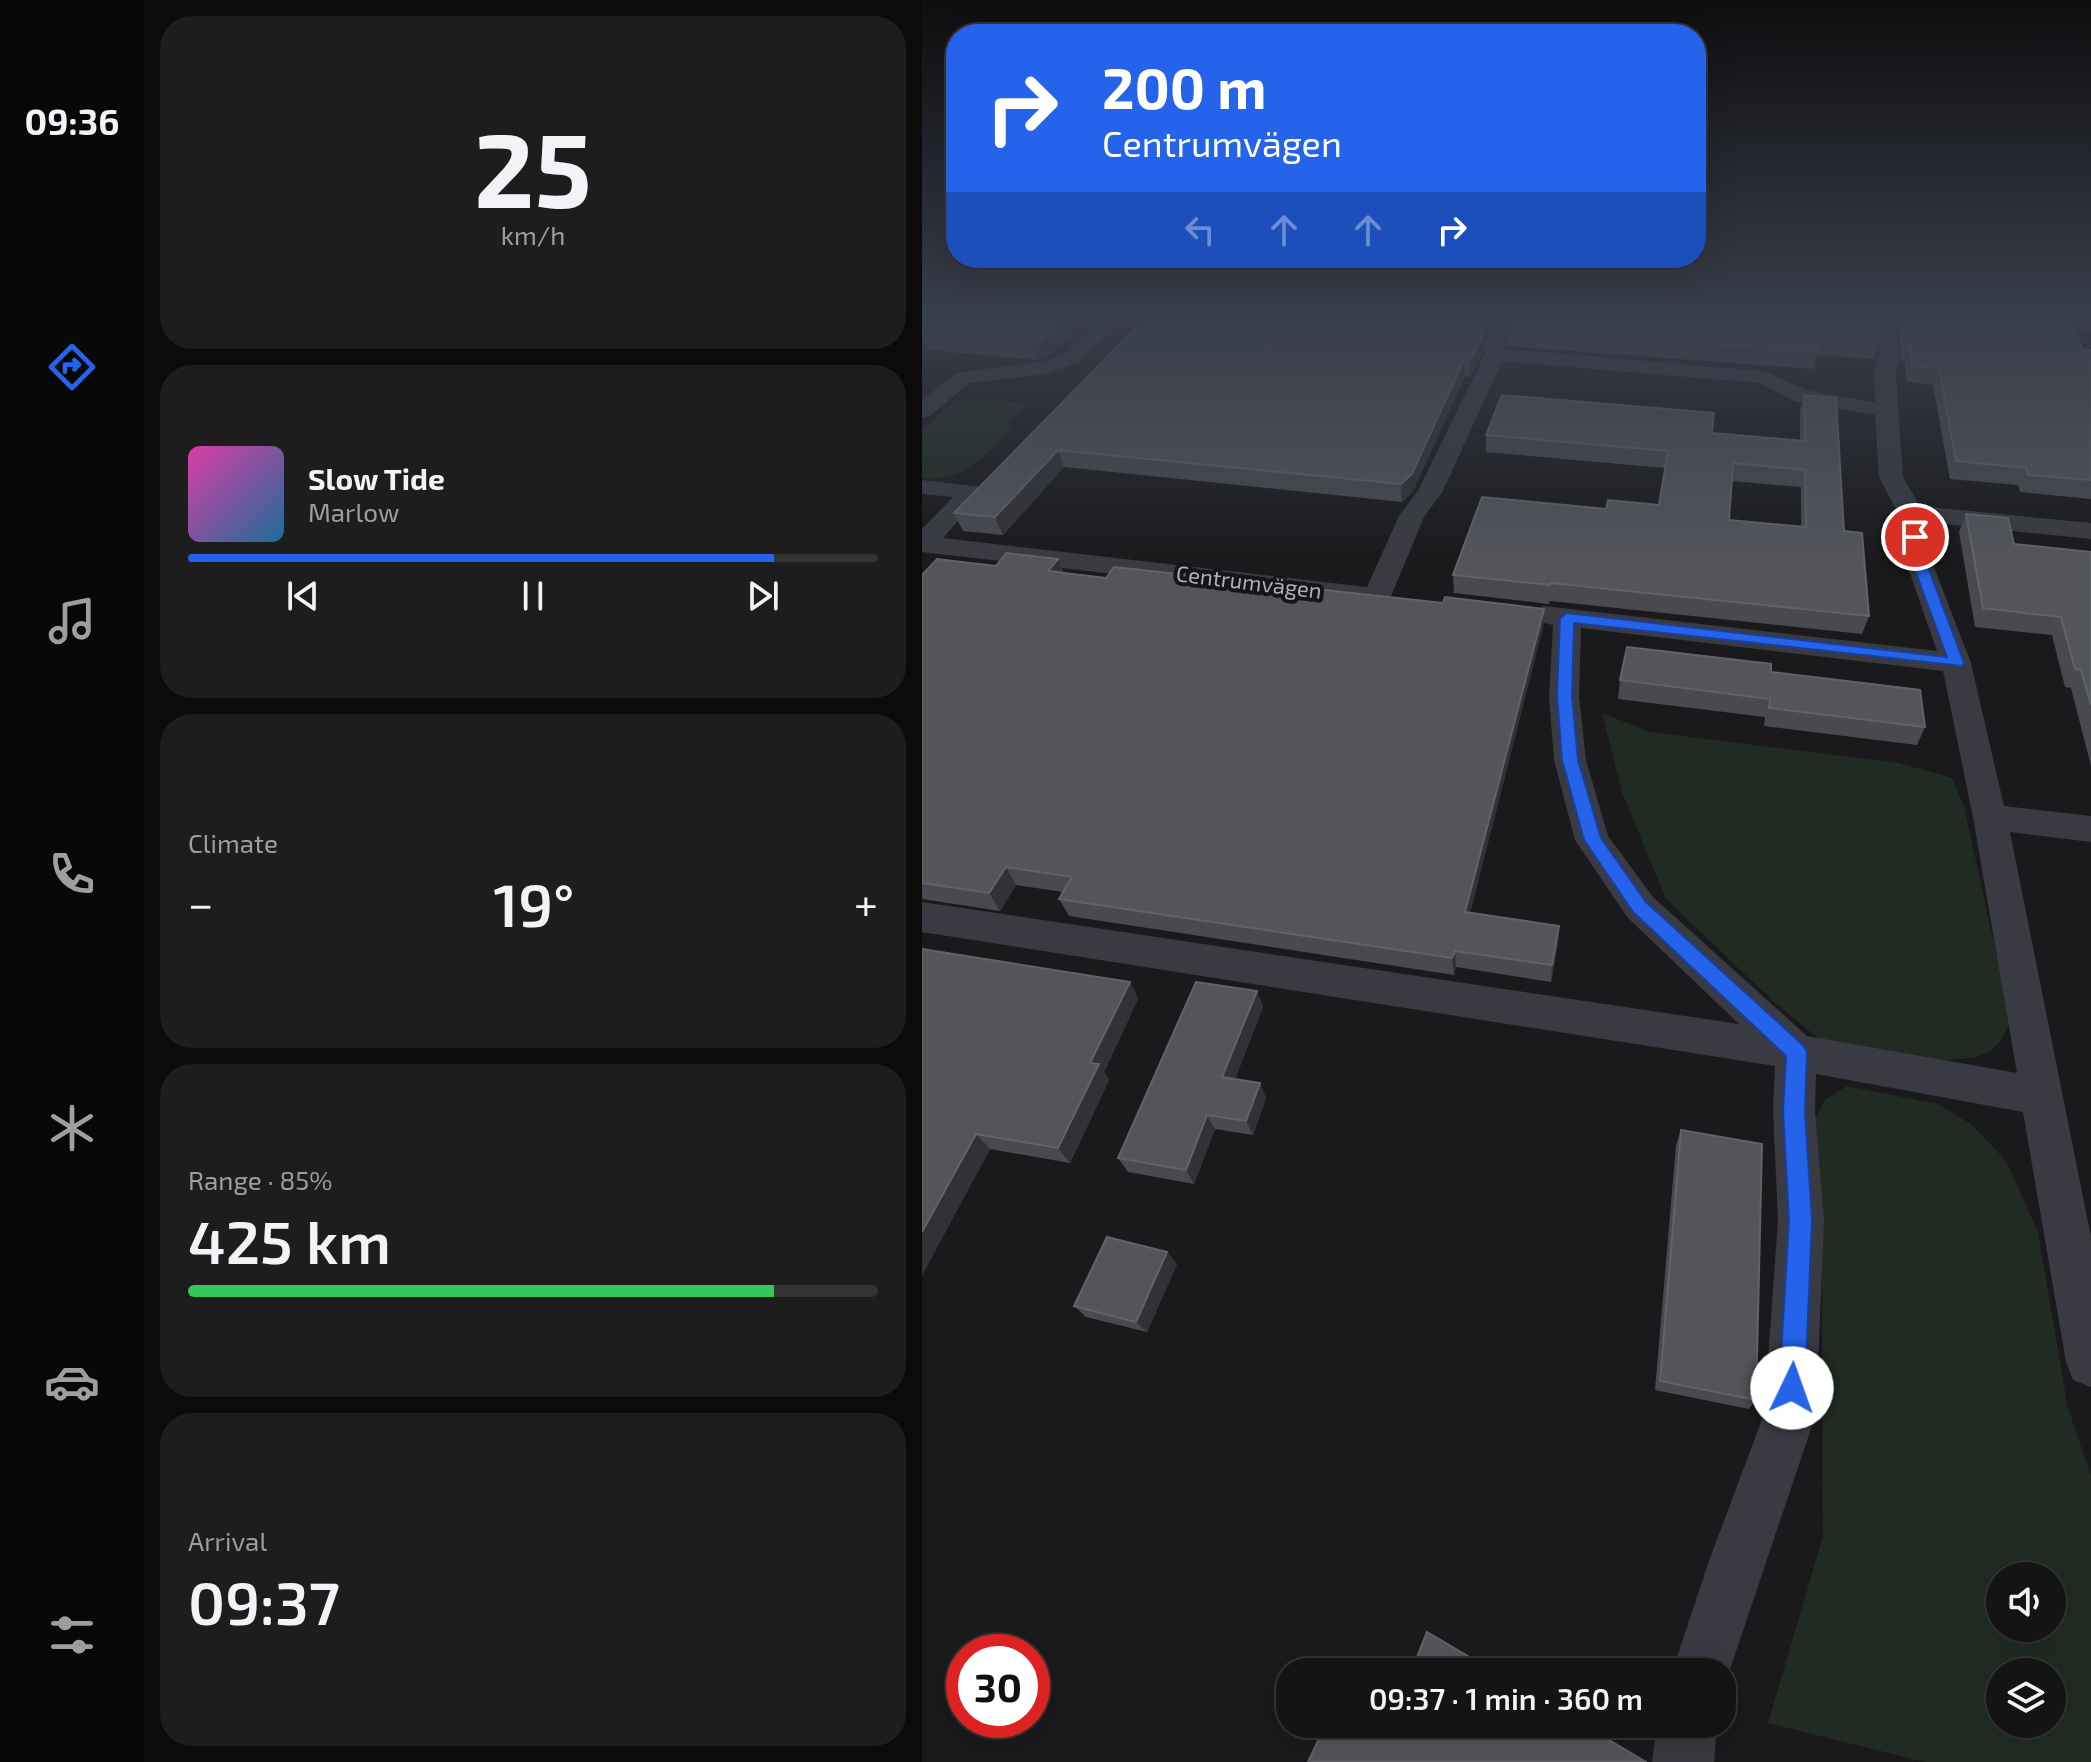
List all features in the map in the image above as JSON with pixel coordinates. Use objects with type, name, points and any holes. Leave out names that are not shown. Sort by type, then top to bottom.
[{"type":"street","points":[[922,411],[942,394]]},
{"type":"street","points":[[1377,596],[1412,516],[1431,491],[1477,394]]},
{"type":"street","points":[[1799,394],[1886,410]]},
{"type":"street","points":[[1886,394],[1891,477],[1911,513],[1919,562],[1956,663],[1990,817],[2091,1362]]},
{"type":"street","points":[[922,487],[972,492],[922,544]]},
{"type":"street","points":[[1911,513],[2091,531]]},
{"type":"street","name":"Centrumvägen","points":[[922,544],[1409,600]]},
{"type":"street","points":[[1520,612],[1956,663]]},
{"type":"street","points":[[1567,618],[1564,696],[1570,760],[1592,840],[1640,907],[1796,1052],[1794,1112],[1801,1220],[1790,1414],[1738,1558],[1706,1658]]},
{"type":"street","points":[[1990,817],[2091,829]]},
{"type":"street","points":[[922,917],[1796,1052],[2040,1096]]},
{"type":"street","points":[[1683,1762],[1686,1738]]},
{"type":"shaded area","points":[[965,399],[1016,402],[1028,406],[1008,421],[1013,428],[973,465],[951,476],[922,478],[922,430],[953,402]]},
{"type":"shaded area","points":[[1602,713],[1650,732],[1899,763],[1952,778],[1964,806],[2008,1008],[2009,1026],[2000,1041],[1991,1051],[1976,1057],[1935,1062],[1819,1039],[1772,1000],[1666,899],[1622,792]]},
{"type":"shaded area","points":[[1847,1086],[1938,1104],[1971,1124],[2007,1162],[2038,1233],[2068,1408],[2091,1476],[2091,1762],[1925,1762],[1768,1723],[1823,1536],[1822,1285],[1814,1120],[1825,1100]]},
{"type":"building","points":[[1070,394],[1448,394],[1412,474],[1401,484],[1058,450],[995,517],[954,513]]},
{"type":"building","points":[[1944,394],[2091,394],[2091,480],[2028,475],[2026,468],[1956,461]]},
{"type":"building","points":[[1502,395],[1714,413],[1712,433],[1805,441],[1804,395],[1836,398],[1844,531],[1862,533],[1869,616],[1453,575],[1482,497],[1606,509],[1608,500],[1659,505],[1668,451],[1486,435]],"holes":[[[1733,463],[1805,470],[1806,527],[1729,520]]]},
{"type":"building","points":[[1966,514],[2008,518],[2014,544],[2091,552],[2091,705],[2081,670],[2075,669],[2061,617],[1983,608]]},
{"type":"building","points":[[1006,553],[1058,559],[1048,571],[1106,578],[1114,567],[1443,603],[1445,597],[1544,609],[1465,912],[1559,926],[1552,965],[1455,951],[1452,958],[1059,899],[1072,877],[1006,867],[989,893],[922,883],[922,575],[937,559],[996,566]]},
{"type":"building","points":[[1627,647],[1771,664],[1771,672],[1920,690],[1925,727],[1769,708],[1770,699],[1620,680]]},
{"type":"building","points":[[922,949],[1130,982],[1090,1063],[1099,1064],[1058,1148],[976,1134],[922,1232]]},
{"type":"building","points":[[1196,982],[1257,991],[1222,1077],[1260,1083],[1246,1121],[1207,1115],[1186,1170],[1118,1158]]},
{"type":"building","points":[[1681,1130],[1762,1144],[1756,1400],[1660,1381]]},
{"type":"building","points":[[1107,1237],[1167,1252],[1136,1322],[1074,1306]]},
{"type":"building","points":[[1427,1632],[1471,1658],[1417,1658]]},
{"type":"building","points":[[1319,1738],[1606,1738],[1646,1762],[1308,1762]]},
{"type":"route","points":[[1792,1388],[1801,1220],[1794,1112],[1796,1052],[1640,907],[1592,840],[1570,760],[1564,696],[1567,618],[1956,663],[1919,562],[1915,537]]}]
